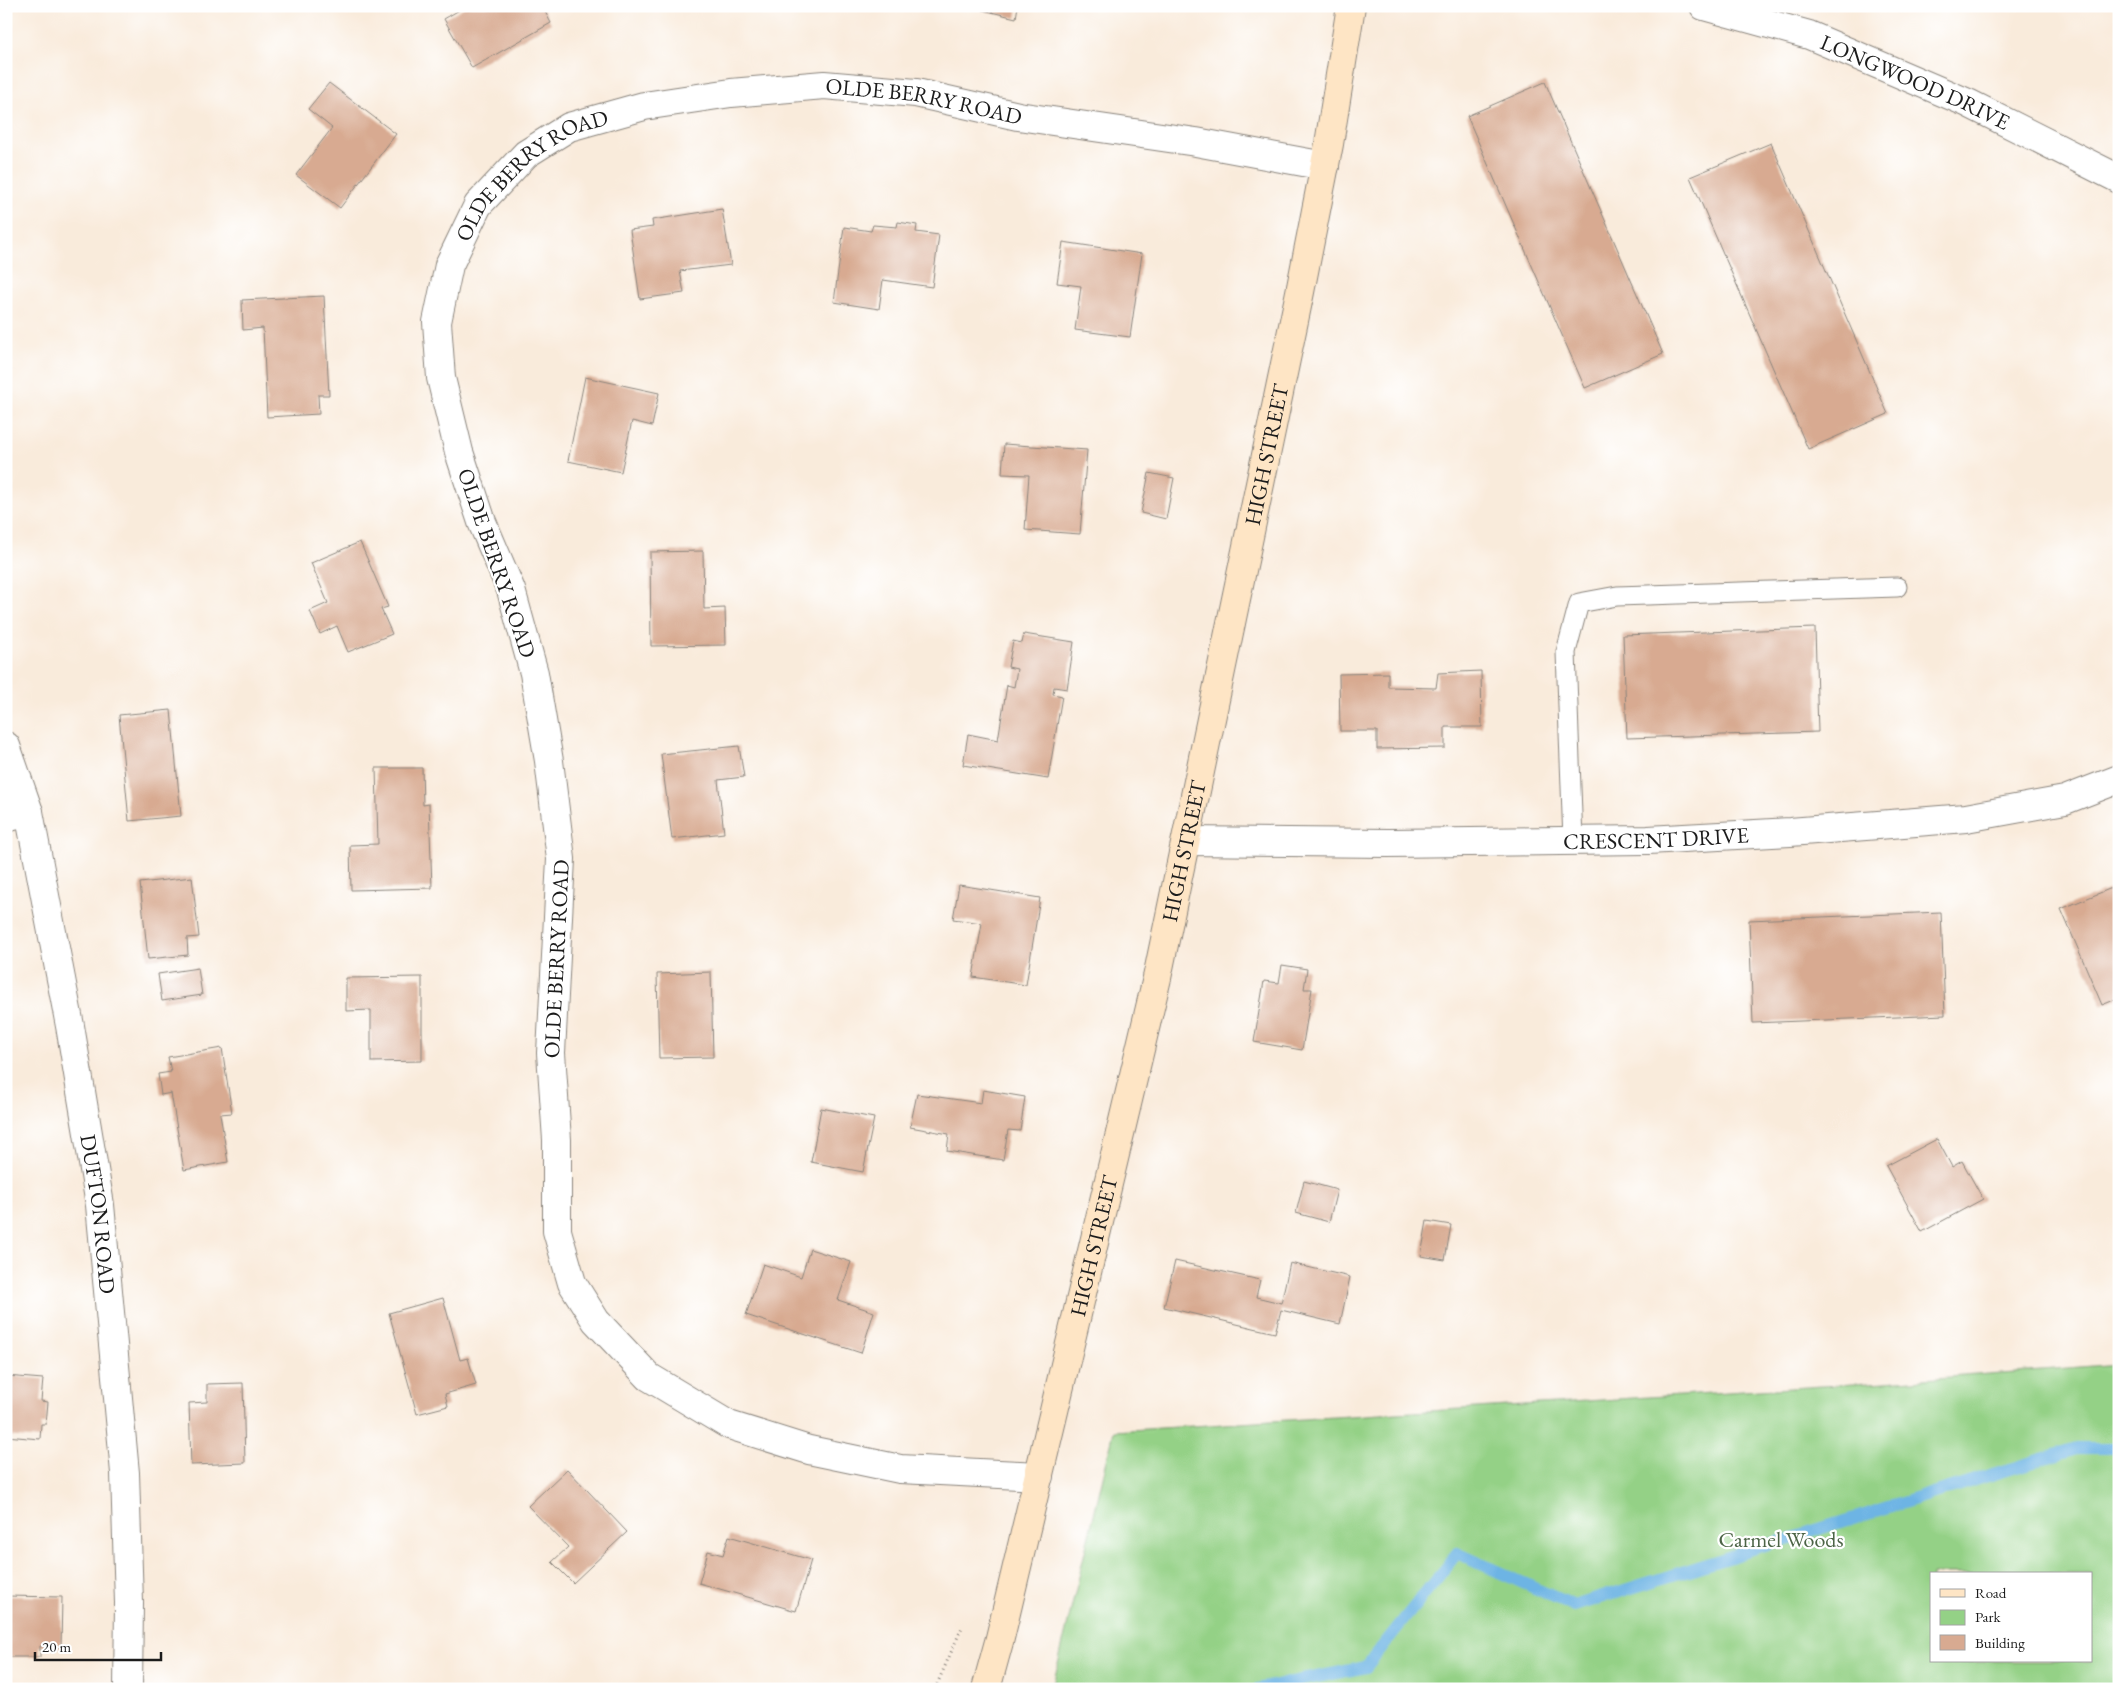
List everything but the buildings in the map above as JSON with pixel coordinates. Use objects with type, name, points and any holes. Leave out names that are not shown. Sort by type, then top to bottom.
[{"type":"main road","name":"HIGH STREET","points":[[986,1689],[1039,1476],[1157,978],[1325,166],[1351,6]]},
{"type":"street","name":"LONGWOOD DRIVE","points":[[1704,6],[1809,35],[1968,104],[2119,179]]},
{"type":"street","name":"OLDE BERRY ROAD","points":[[1039,1476],[900,1469],[809,1450],[729,1425],[649,1377],[596,1321],[572,1283],[557,1231],[557,1140],[551,1054],[561,859],[549,761],[534,673],[511,590],[482,522],[462,460],[441,378],[437,322],[449,266],[478,205],[526,154],[569,127],[644,106],[731,92],[824,84],[916,93],[1018,116],[1196,142],[1325,166]]},
{"type":"street","name":"DUFTON ROAD","points":[[6,746],[18,815],[69,1016],[100,1205],[125,1473],[129,1603],[128,1689]]},
{"type":"street","name":"CRESCENT DRIVE","points":[[1186,841],[1388,844],[1648,840],[1771,833],[1966,818],[2065,800],[2119,779]]},
{"type":"lane","points":[[1573,841],[1566,652],[1579,603],[1617,596],[1897,587]]},
{"type":"green space","name":"Carmel Woods","points":[[2119,1364],[2119,1689],[1052,1689],[1114,1431],[1885,1382]]},
{"type":"waterway","points":[[1258,1689],[1366,1667],[1457,1553],[1574,1606],[2077,1448],[2119,1448]]}]
